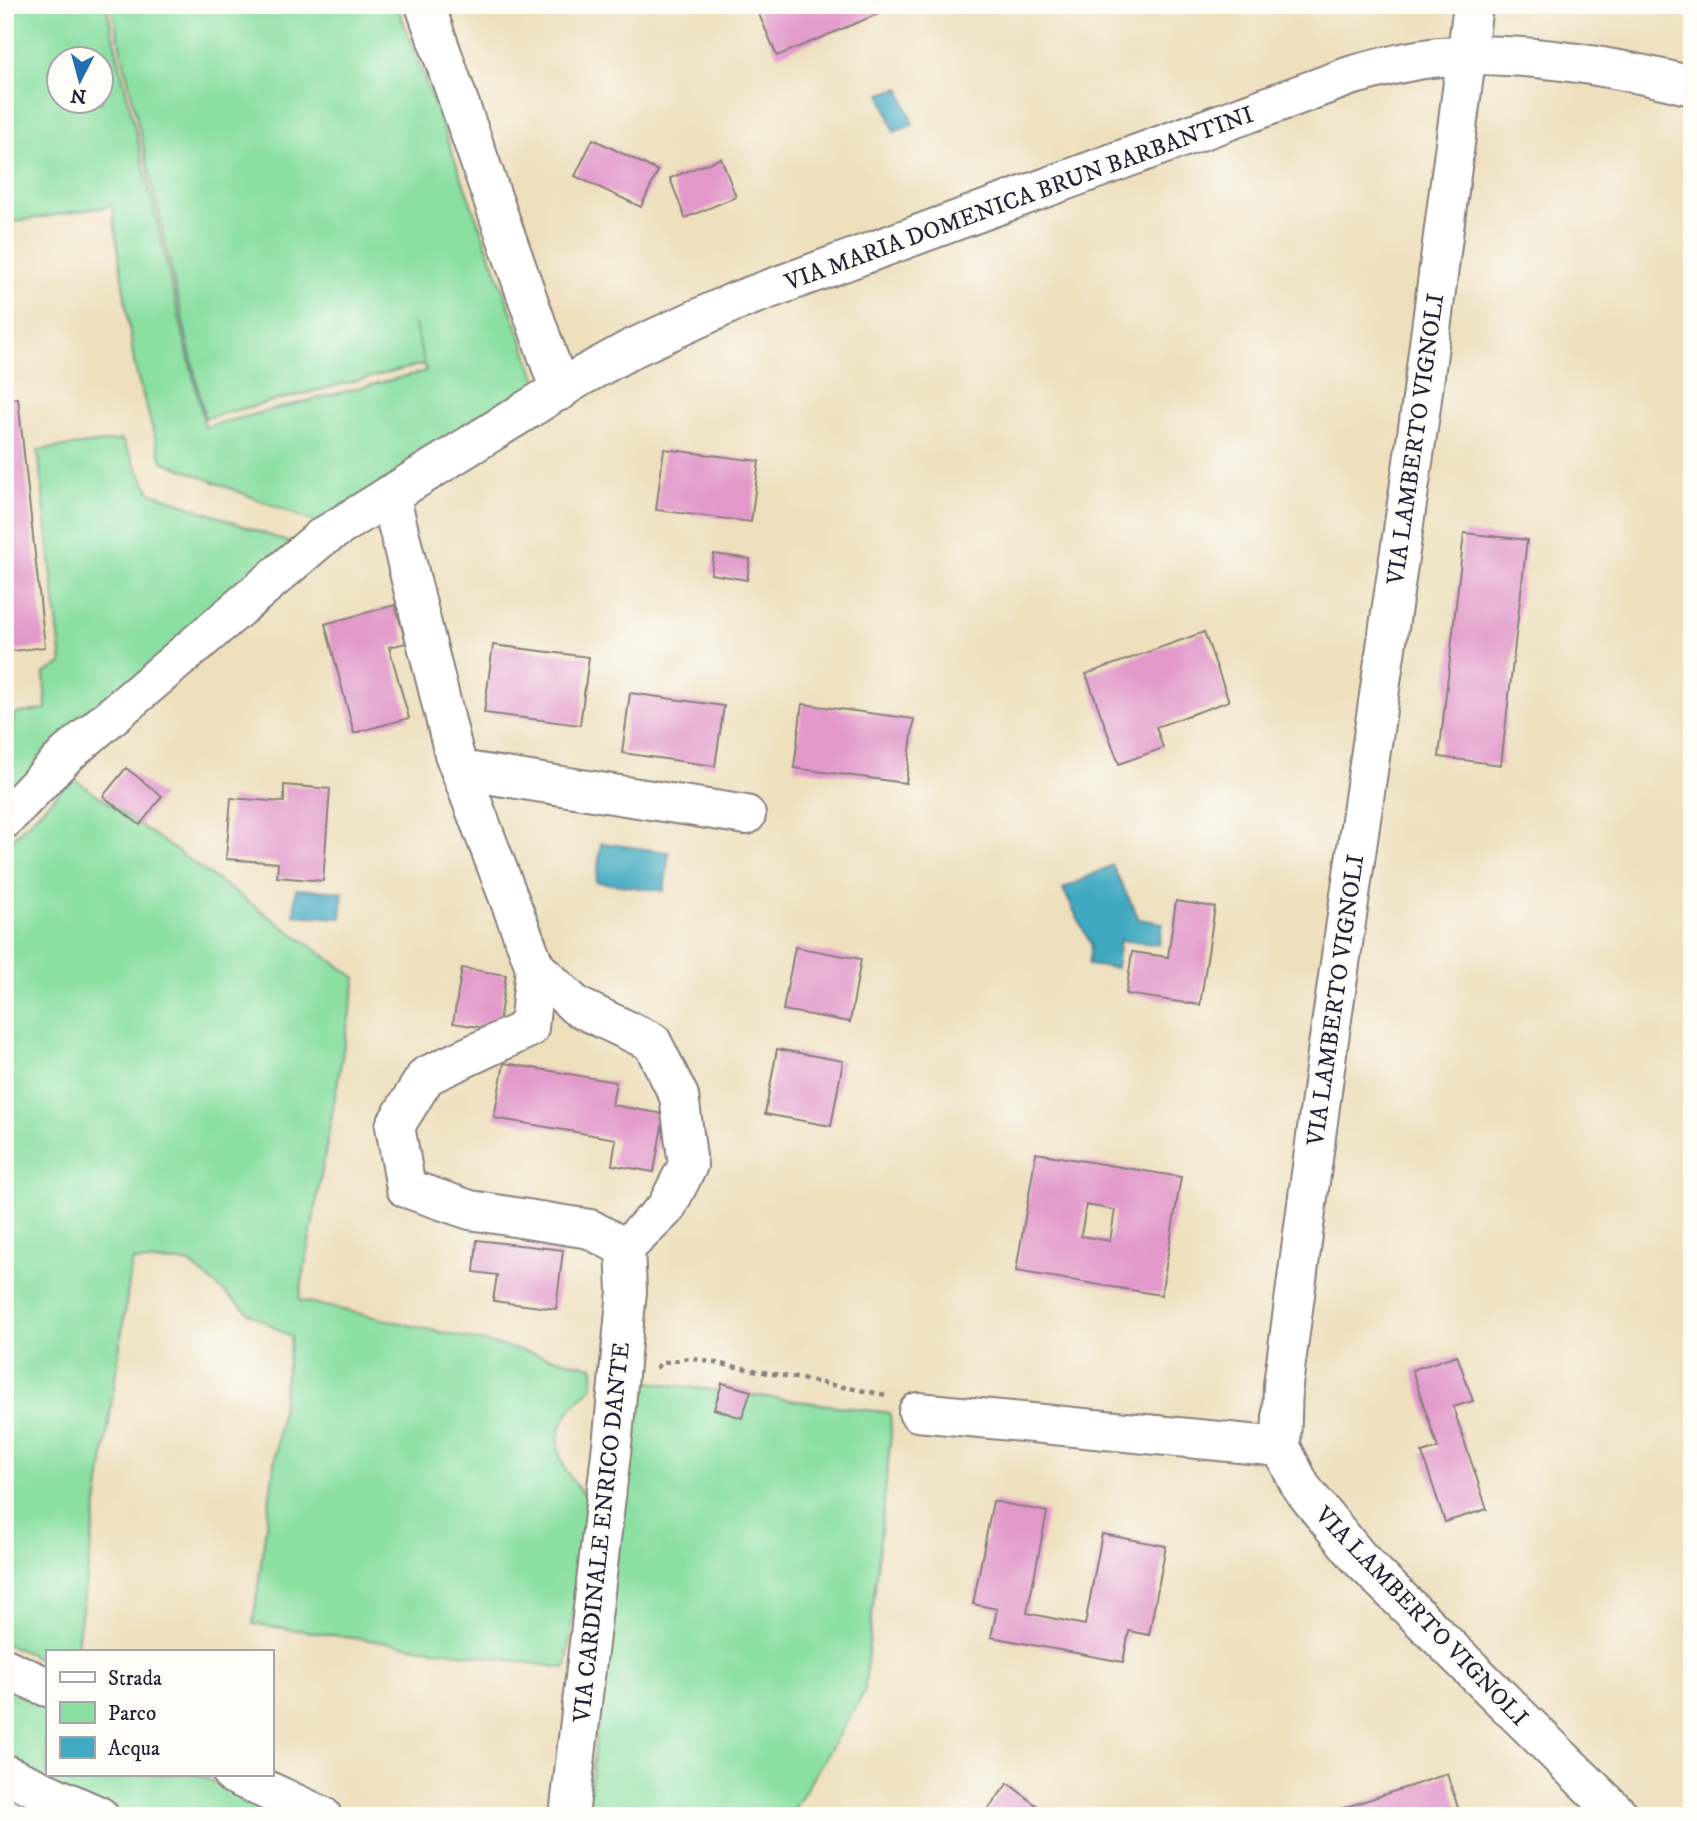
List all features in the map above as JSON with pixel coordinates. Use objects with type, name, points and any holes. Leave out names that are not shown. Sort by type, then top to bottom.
[{"type":"street","points":[[425,5],[560,391]]},
{"type":"street","name":"VIA LAMBERTO VIGNOLI","points":[[1473,5],[1420,414],[1288,1345],[1283,1385],[1281,1447],[1301,1487],[1359,1558],[1620,1816]]},
{"type":"street","name":"VIA MARIA DOMENICA BRUN BARBANTINI","points":[[5,819],[66,755],[321,538],[633,348],[734,302],[1350,76],[1411,61],[1467,56],[1554,62],[1692,86]]},
{"type":"street","points":[[390,495],[460,770],[535,967],[576,1006],[652,1042],[679,1096],[688,1165],[666,1208],[625,1248],[590,1229],[470,1210],[406,1188],[395,1126],[426,1076],[528,1028],[535,967]]},
{"type":"street","points":[[460,770],[746,815]]},
{"type":"street","name":"VIA CARDINALE ENRICO DANTE","points":[[569,1816],[613,1436],[627,1291],[625,1248]]},
{"type":"street","points":[[918,1412],[1281,1447]]},
{"type":"street","points":[[5,1668],[46,1687]]},
{"type":"street","points":[[5,1773],[99,1816]]},
{"type":"street","points":[[236,1776],[322,1816]]},
{"type":"path","points":[[653,1370],[661,1363],[689,1358],[890,1396],[918,1412]]},
{"type":"green space","points":[[5,5],[106,5],[116,46],[46,46],[46,116],[116,116],[116,48],[205,427],[426,371],[414,322],[424,364],[205,418],[111,5],[397,5],[538,383],[319,524],[162,461],[135,368],[112,206],[5,223]]},
{"type":"green space","points":[[122,440],[150,492],[296,545],[5,802],[5,741],[12,740],[14,714],[46,709],[44,673],[62,664],[38,450]]},
{"type":"green space","points":[[73,778],[356,978],[299,1300],[594,1367],[592,1388],[566,1416],[558,1443],[566,1471],[589,1500],[566,1668],[253,1624],[291,1337],[249,1313],[188,1262],[132,1261],[76,1650],[46,1650],[46,1662],[5,1643],[5,846]]},
{"type":"green space","points":[[634,1380],[890,1413],[891,1434],[864,1693],[790,1816],[587,1816]]},
{"type":"green space","points":[[5,1689],[46,1707],[46,1776],[200,1776],[290,1816],[119,1816],[5,1765]]},
{"type":"water","points":[[900,88],[913,125],[894,132],[881,94]]},
{"type":"water","points":[[601,843],[669,852],[664,891],[596,882]]},
{"type":"water","points":[[1112,865],[1139,919],[1163,923],[1159,945],[1120,940],[1116,968],[1088,965],[1091,945],[1063,889]]},
{"type":"water","points":[[296,889],[343,892],[341,918],[294,915]]},
{"type":"building","points":[[755,5],[886,5],[888,10],[777,56]]},
{"type":"building","points":[[593,139],[658,171],[641,207],[575,176]]},
{"type":"building","points":[[721,158],[736,197],[685,218],[670,178]]},
{"type":"building","points":[[18,398],[45,647],[5,652],[5,400]]},
{"type":"building","points":[[664,449],[759,461],[751,522],[656,510]]},
{"type":"building","points":[[1464,533],[1527,540],[1501,765],[1439,757]]},
{"type":"building","points":[[714,554],[750,559],[747,580],[711,574]]},
{"type":"building","points":[[395,605],[406,643],[389,647],[409,718],[354,733],[325,624]]},
{"type":"building","points":[[1204,632],[1229,701],[1156,727],[1163,748],[1119,764],[1086,674]]},
{"type":"building","points":[[493,645],[589,657],[580,725],[484,713]]},
{"type":"building","points":[[630,693],[724,706],[715,766],[622,753]]},
{"type":"building","points":[[802,704],[914,719],[906,783],[794,768]]},
{"type":"building","points":[[126,768],[162,796],[140,825],[103,796]]},
{"type":"building","points":[[284,785],[330,789],[323,881],[277,877],[278,863],[226,859],[231,798],[284,802]]},
{"type":"building","points":[[1176,901],[1215,907],[1200,1005],[1126,994],[1132,952],[1168,957]]},
{"type":"building","points":[[795,947],[861,959],[850,1022],[783,1010]]},
{"type":"building","points":[[462,968],[506,975],[498,1030],[453,1023]]},
{"type":"building","points":[[777,1049],[843,1061],[831,1126],[765,1114]]},
{"type":"building","points":[[504,1063],[616,1082],[612,1105],[664,1114],[654,1172],[612,1165],[616,1139],[494,1118]]},
{"type":"building","points":[[1036,1153],[1181,1177],[1161,1295],[1016,1271]],"holes":[[[1086,1205],[1115,1210],[1110,1241],[1081,1236]]]},
{"type":"building","points":[[477,1240],[563,1250],[556,1309],[493,1301],[497,1275],[474,1272]]},
{"type":"building","points":[[1457,1355],[1473,1401],[1453,1407],[1487,1509],[1445,1522],[1422,1453],[1438,1448],[1412,1370]]},
{"type":"building","points":[[722,1383],[751,1391],[742,1418],[714,1409]]},
{"type":"building","points":[[993,1501],[1047,1512],[1027,1613],[1085,1625],[1102,1534],[1166,1546],[1149,1635],[1129,1631],[1123,1662],[991,1637],[997,1609],[973,1604]]},
{"type":"building","points":[[1447,1774],[1461,1816],[1322,1816],[1322,1815]]},
{"type":"building","points":[[1008,1783],[1050,1816],[983,1816]]}]
